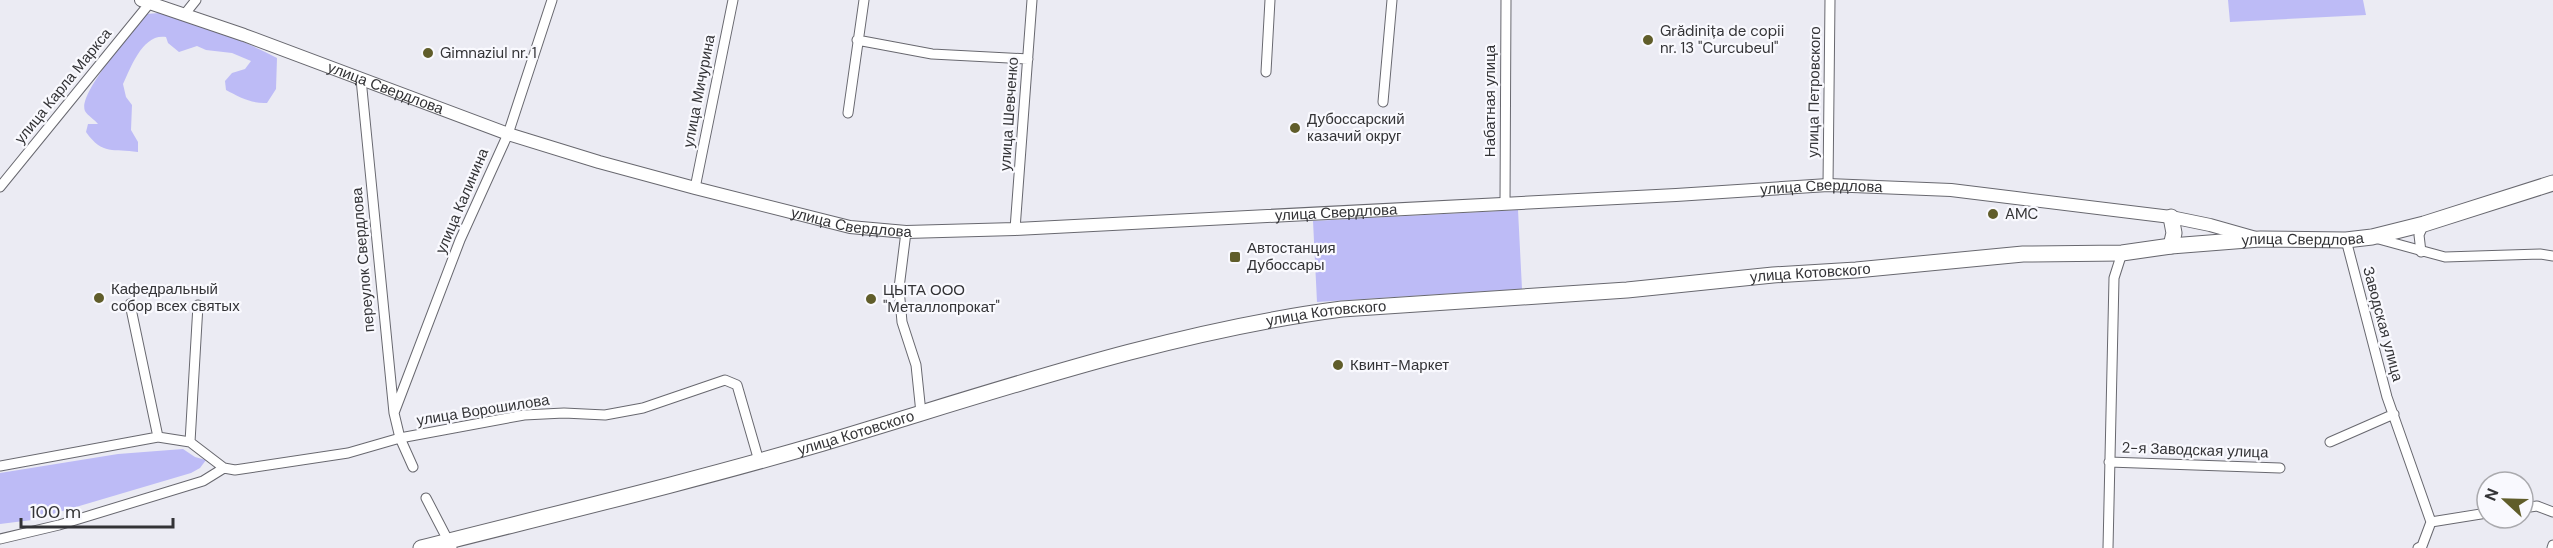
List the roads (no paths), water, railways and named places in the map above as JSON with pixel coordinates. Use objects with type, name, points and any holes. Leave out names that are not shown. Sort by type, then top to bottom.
[{"type":"highway","name":"улица Свердлова","points":[[2260,239],[2346,240],[2372,237],[2424,224],[2553,183]]},
{"type":"highway","points":[[2171,218],[2174,233],[2171,246]]},
{"type":"highway","name":"улица Котовского","points":[[421,548],[450,544],[669,487],[1177,340],[1307,313],[1627,290],[2023,254],[2122,254],[2171,246],[2260,239]]},
{"type":"street","points":[[184,15],[196,0]]},
{"type":"street","name":"улица Калинина","points":[[394,413],[464,231],[508,134],[552,0]]},
{"type":"street","name":"улица Мичурина","points":[[695,188],[733,0]]},
{"type":"street","points":[[848,113],[864,0]]},
{"type":"street","name":"улица Шевченко","points":[[1016,229],[1032,0]]},
{"type":"street","points":[[1266,72],[1270,0]]},
{"type":"street","points":[[1383,102],[1392,0]]},
{"type":"street","name":"Набатная улица","points":[[1505,203],[1506,0]]},
{"type":"street","name":"улица Петровского","points":[[1828,185],[1830,0]]},
{"type":"street","name":"улица Свердлова","points":[[145,2],[508,134],[599,162],[850,227],[906,232],[1016,229],[1828,185],[1951,190],[2171,218],[2260,239]]},
{"type":"street","name":"улица Карла Маркса","points":[[0,187],[145,2]]},
{"type":"street","points":[[857,40],[932,54],[1028,60]]},
{"type":"street","name":"переулок Свердлова","points":[[361,79],[394,413],[400,438],[413,467]]},
{"type":"street","points":[[2421,252],[2419,235],[2424,224]]},
{"type":"street","points":[[906,232],[899,288],[902,322],[916,365],[921,413]]},
{"type":"street","points":[[2372,237],[2445,257],[2540,254],[2553,256]]},
{"type":"street","name":"Заводская улица","points":[[2346,240],[2387,397],[2430,522]]},
{"type":"street","points":[[2108,548],[2109,462],[2114,364],[2114,278],[2122,254]]},
{"type":"street","points":[[130,304],[158,436]]},
{"type":"street","points":[[190,442],[198,305]]},
{"type":"street","name":"улица Ворошилова","points":[[0,539],[59,525],[202,481],[224,468],[236,470],[286,464],[348,453],[400,438],[524,415],[564,413],[605,415],[642,408],[725,380],[737,385],[759,461]]},
{"type":"street","points":[[2330,442],[2394,414]]},
{"type":"street","points":[[0,466],[158,436],[190,442],[224,468]]},
{"type":"street","name":"2-я Заводская улица","points":[[2109,462],[2280,468]]},
{"type":"street","points":[[426,498],[450,544]]},
{"type":"street","points":[[2535,506],[2553,512]]},
{"type":"street","points":[[2421,547],[2430,522],[2475,515]]},
{"type":"place","name":"Grădinița de copii nr. 13 \"Curcubeul\"","points":[[1648,40]]},
{"type":"place","name":"Gimnaziul nr. 1","points":[[428,53]]},
{"type":"place","name":"Дубоссарский казачий округ","points":[[1295,128]]},
{"type":"place","name":"AMC","points":[[1993,214]]},
{"type":"place","name":"Автостанция Дубоссары","points":[[1235,257]]},
{"type":"place","name":"Кафедральный собор всех святых","points":[[99,298]]},
{"type":"place","name":"ЦЫТА ООО \"Металлопрокат\"","points":[[871,299]]},
{"type":"place","name":"Квинт-Маркет","points":[[1338,365]]}]
